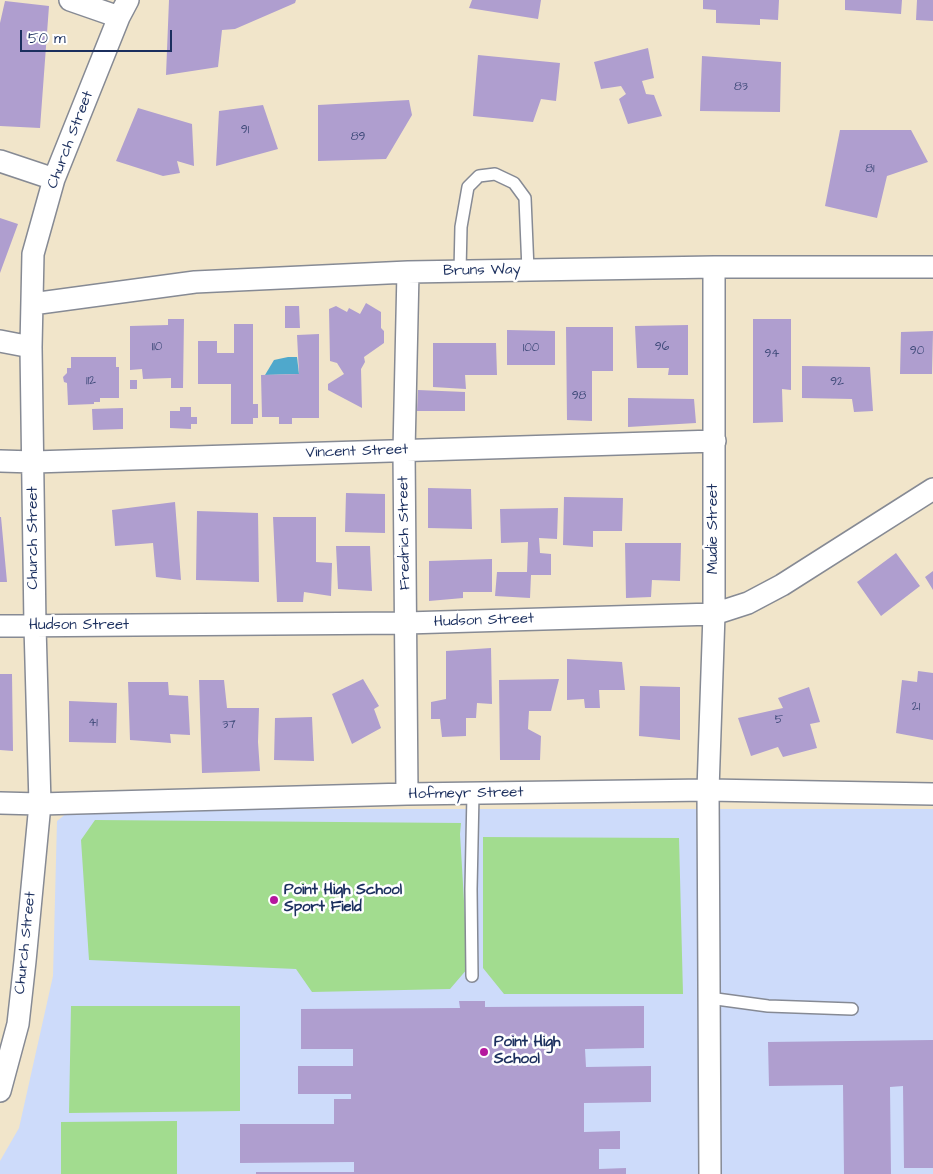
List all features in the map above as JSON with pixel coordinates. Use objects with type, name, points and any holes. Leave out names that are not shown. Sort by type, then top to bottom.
[{"type":"street","points":[[70,0],[124,9]]},
{"type":"street","name":"Church Street","points":[[0,1091],[18,1024],[26,961],[40,804],[31,347],[33,254],[54,180],[124,9]]},
{"type":"street","points":[[0,161],[54,180]]},
{"type":"street","name":"Bruns Way","points":[[32,304],[195,282],[408,272],[714,267],[933,266]]},
{"type":"street","name":"Mudie Street","points":[[710,1174],[708,790],[714,614],[714,267]]},
{"type":"street","name":"Fredrich Street","points":[[407,794],[404,451],[408,272]]},
{"type":"street","points":[[0,341],[31,347]]},
{"type":"street","name":"Vincent Street","points":[[0,461],[34,462],[715,441]]},
{"type":"street","name":"Hudson Street","points":[[0,626],[406,623],[714,614],[748,604],[782,585],[933,489]]},
{"type":"street","name":"Hofmeyr Street","points":[[0,803],[40,804],[407,794],[708,790],[933,794]]},
{"type":"lane","points":[[460,271],[461,227],[468,187],[479,176],[495,174],[514,183],[525,198],[528,270]]},
{"type":"lane","points":[[472,976],[473,794]]},
{"type":"lane","points":[[709,998],[768,1006],[852,1010]]},
{"type":"shaded area","name":"Point High School","points":[[72,809],[933,809],[933,1174],[0,1174],[0,1161],[19,1128],[53,976],[57,821]]},
{"type":"green space","name":"Point High School Sport Field","points":[[95,820],[461,823],[460,834],[468,968],[450,989],[312,992],[296,969],[89,960],[81,840]]},
{"type":"green space","points":[[483,837],[679,838],[683,994],[504,994],[483,968]]},
{"type":"green space","points":[[71,1006],[240,1006],[240,1111],[69,1113]]},
{"type":"green space","points":[[177,1121],[177,1174],[61,1174],[61,1122]]},
{"type":"water","points":[[297,357],[299,374],[265,375],[274,360]]},
{"type":"building","points":[[169,0],[296,0],[295,3],[235,29],[222,30],[218,67],[166,75]]},
{"type":"building","points":[[472,0],[541,0],[538,19],[469,8]]},
{"type":"building","points":[[703,0],[779,0],[778,20],[760,19],[760,25],[716,23],[716,10],[703,9]]},
{"type":"building","points":[[845,0],[902,0],[901,14],[845,10]]},
{"type":"building","points":[[917,0],[933,0],[933,21],[916,20]]},
{"type":"building","points":[[5,1],[49,6],[40,128],[0,126],[0,23]]},
{"type":"building","points":[[648,48],[654,78],[642,81],[646,94],[654,95],[662,116],[628,124],[619,99],[626,94],[621,86],[601,89],[594,62]]},
{"type":"building","points":[[478,55],[560,63],[556,101],[541,99],[533,122],[473,116]]},
{"type":"building","points":[[702,56],[781,62],[780,112],[700,111]]},
{"type":"building","points":[[409,100],[412,115],[386,159],[318,161],[318,105]]},
{"type":"building","points":[[263,105],[278,149],[216,166],[219,111]]},
{"type":"building","points":[[138,108],[192,124],[194,166],[177,161],[180,173],[163,176],[116,161]]},
{"type":"building","points":[[840,130],[911,130],[928,162],[887,176],[877,218],[825,206]]},
{"type":"building","points":[[0,218],[18,224],[0,273]]},
{"type":"building","points":[[366,303],[381,312],[381,328],[384,331],[384,343],[364,357],[365,362],[361,369],[362,408],[328,390],[328,384],[344,374],[337,363],[330,361],[329,309],[336,306],[347,312],[349,308],[360,314]]},
{"type":"building","points":[[285,306],[299,306],[300,328],[285,328]]},
{"type":"building","points":[[168,319],[184,319],[183,388],[171,388],[171,378],[143,379],[142,369],[130,370],[130,326],[168,325]]},
{"type":"building","points":[[753,319],[791,319],[791,390],[782,389],[783,422],[753,423]]},
{"type":"building","points":[[234,324],[253,324],[253,404],[258,404],[258,418],[253,418],[253,424],[231,424],[231,384],[198,384],[198,341],[217,341],[217,353],[234,353]]},
{"type":"building","points":[[688,325],[688,375],[668,375],[669,368],[637,368],[635,326]]},
{"type":"building","points":[[566,327],[613,327],[613,371],[592,371],[592,421],[567,420]]},
{"type":"building","points":[[507,330],[555,331],[555,365],[507,365]]},
{"type":"building","points":[[933,331],[932,374],[900,374],[901,332]]},
{"type":"building","points":[[319,334],[319,418],[292,418],[292,424],[279,424],[279,417],[262,417],[261,375],[299,374],[297,335]]},
{"type":"building","points":[[433,343],[496,343],[497,375],[465,375],[466,389],[433,387]]},
{"type":"building","points":[[71,357],[116,357],[116,367],[119,367],[119,398],[100,398],[100,402],[94,402],[94,404],[68,405],[67,383],[64,382],[63,377],[67,373],[67,368],[71,368]]},
{"type":"building","points":[[802,366],[870,367],[873,411],[854,412],[852,399],[802,398]]},
{"type":"building","points":[[130,380],[137,380],[137,389],[130,389]]},
{"type":"building","points":[[418,390],[465,392],[465,411],[417,411]]},
{"type":"building","points":[[628,398],[694,399],[696,423],[628,427]]},
{"type":"building","points":[[180,407],[191,407],[191,417],[197,417],[197,424],[191,424],[191,429],[170,428],[170,411],[180,411]]},
{"type":"building","points":[[123,408],[123,429],[93,430],[92,409]]},
{"type":"building","points":[[428,488],[471,489],[472,529],[428,528]]},
{"type":"building","points":[[346,493],[385,494],[385,533],[345,532]]},
{"type":"building","points":[[564,497],[623,498],[622,531],[593,531],[593,547],[563,545]]},
{"type":"building","points":[[175,502],[181,580],[156,577],[153,543],[115,546],[112,510]]},
{"type":"building","points":[[558,508],[557,539],[539,538],[540,553],[551,554],[551,575],[531,575],[530,598],[495,596],[497,572],[527,572],[528,542],[501,543],[500,509]]},
{"type":"building","points":[[197,511],[258,513],[259,582],[196,580]]},
{"type":"building","points":[[1,517],[7,582],[0,582]]},
{"type":"building","points":[[273,517],[316,517],[316,562],[332,563],[331,596],[304,592],[303,602],[277,602]]},
{"type":"building","points":[[625,543],[681,543],[680,581],[652,580],[651,597],[626,598]]},
{"type":"building","points":[[336,546],[370,546],[372,591],[338,589]]},
{"type":"building","points":[[896,553],[920,586],[881,616],[857,582]]},
{"type":"building","points":[[492,559],[492,592],[463,592],[463,598],[429,601],[429,561]]},
{"type":"building","points":[[933,571],[933,590],[925,577]]},
{"type":"building","points":[[491,648],[492,704],[477,703],[476,718],[466,718],[466,736],[442,737],[440,719],[431,719],[431,702],[446,699],[446,651]]},
{"type":"building","points":[[567,659],[622,662],[625,690],[599,690],[600,708],[585,708],[584,699],[567,700]]},
{"type":"building","points":[[918,671],[933,673],[933,740],[896,733],[902,680],[917,682]]},
{"type":"building","points":[[0,674],[12,674],[13,751],[0,750]]},
{"type":"building","points":[[363,679],[379,706],[374,709],[381,728],[352,744],[332,694]]},
{"type":"building","points":[[559,679],[551,711],[529,711],[528,729],[541,736],[540,760],[500,760],[499,680]]},
{"type":"building","points":[[199,680],[224,680],[227,708],[259,708],[258,742],[260,771],[202,773]]},
{"type":"building","points":[[128,682],[168,682],[169,695],[188,696],[190,735],[170,734],[171,743],[130,740]]},
{"type":"building","points":[[640,686],[680,687],[680,740],[639,736]]},
{"type":"building","points":[[809,687],[820,722],[810,724],[817,748],[783,757],[778,747],[751,756],[738,718],[783,708],[778,698]]},
{"type":"building","points":[[69,701],[117,703],[116,743],[69,742]]},
{"type":"building","points":[[312,717],[314,761],[274,760],[275,718]]},
{"type":"building","points":[[459,1001],[485,1001],[485,1007],[644,1006],[644,1048],[585,1049],[586,1067],[651,1066],[651,1102],[584,1103],[584,1132],[620,1131],[620,1149],[599,1149],[599,1169],[626,1168],[626,1174],[256,1174],[256,1172],[354,1172],[354,1162],[240,1163],[240,1124],[334,1124],[334,1099],[351,1099],[351,1094],[298,1094],[298,1066],[353,1066],[353,1049],[301,1049],[301,1009],[460,1008]]},
{"type":"building","points":[[933,1040],[933,1168],[904,1168],[903,1086],[890,1087],[891,1174],[844,1174],[843,1085],[769,1086],[768,1042]]},
{"type":"place","name":"Point High School Sport Field","points":[[274,900]]},
{"type":"place","name":"Point High School","points":[[484,1052]]}]
